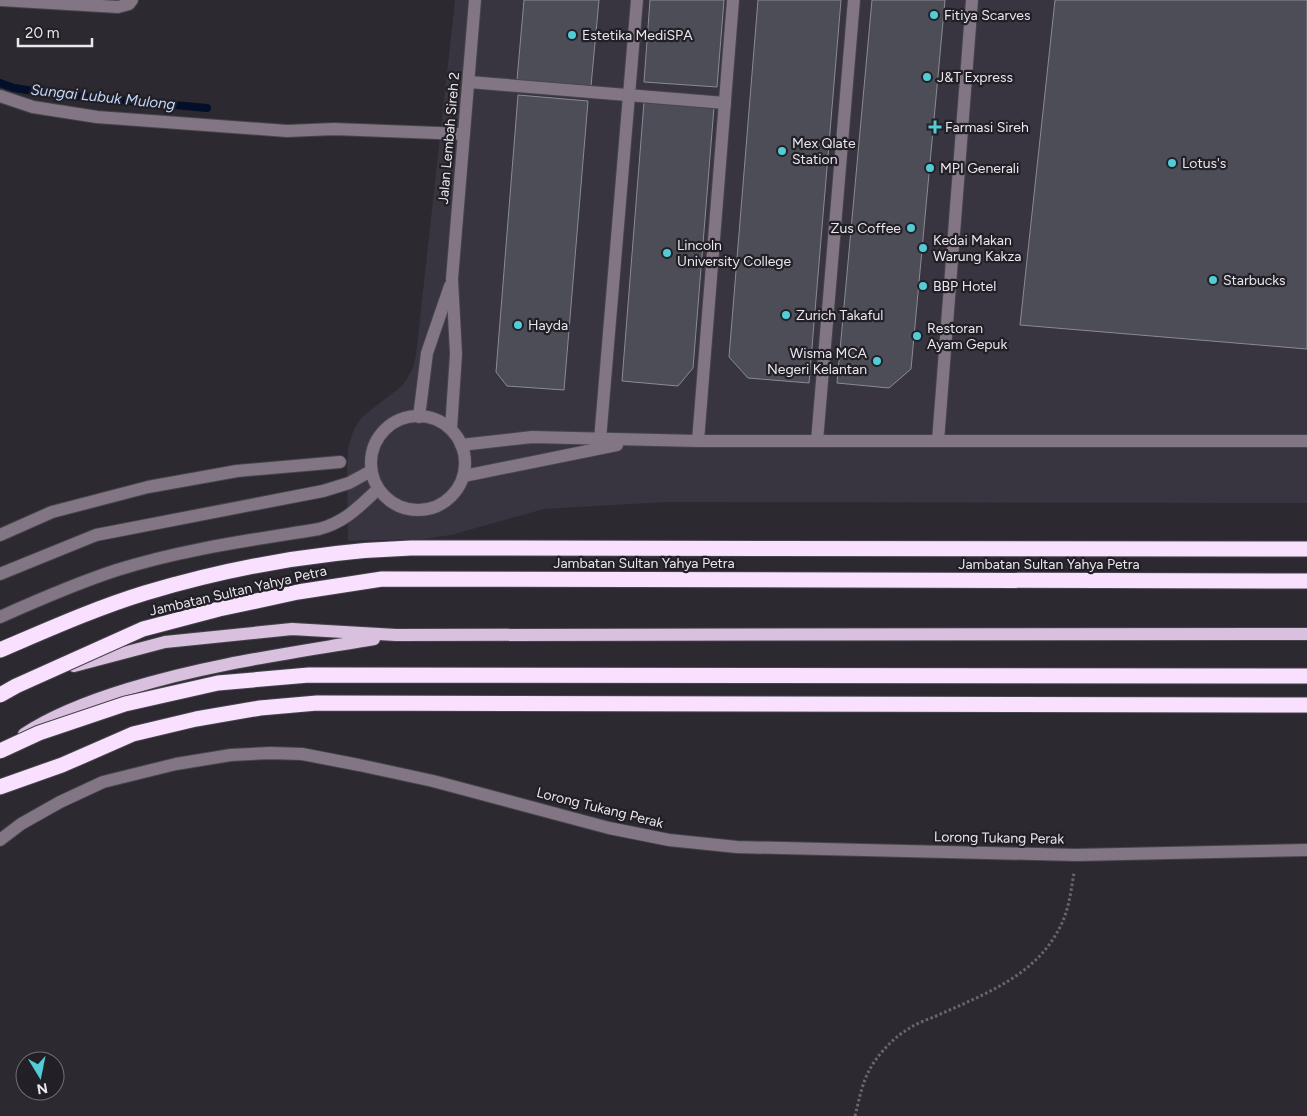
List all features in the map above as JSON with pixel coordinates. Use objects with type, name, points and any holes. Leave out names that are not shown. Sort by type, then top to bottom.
[{"type":"highway","points":[[0,650],[59,625],[144,593],[212,575],[290,560],[367,550],[411,548],[1307,550]]},
{"type":"highway","name":"Jambatan Sultan Yahya Petra","points":[[0,695],[143,629],[227,607],[298,592],[382,579],[1307,581]]},
{"type":"highway","points":[[0,752],[39,733],[125,704],[218,683],[309,675],[1307,676]]},
{"type":"highway","points":[[0,787],[62,765],[133,734],[196,719],[260,708],[318,703],[1307,706]]},
{"type":"main road","points":[[0,687],[107,656],[165,642],[292,629],[396,635],[1307,634]]},
{"type":"main road","points":[[0,752],[38,725],[75,707],[168,676],[213,666],[396,635]]},
{"type":"street","points":[[0,0],[118,7],[129,4],[132,0]]},
{"type":"street","name":"Jalan Lembah Sireh 2","points":[[452,279],[475,0]]},
{"type":"street","points":[[600,440],[638,0]]},
{"type":"street","points":[[698,441],[734,0]]},
{"type":"street","points":[[817,441],[854,0]]},
{"type":"street","points":[[938,441],[972,0]]},
{"type":"street","points":[[469,82],[725,103]]},
{"type":"street","points":[[0,96],[33,107],[97,117],[288,131],[334,129],[464,134]]},
{"type":"street","points":[[419,417],[427,353],[452,279]]},
{"type":"street","points":[[451,430],[456,354],[452,279]]},
{"type":"street","points":[[419,417],[430,418],[451,430],[461,445],[465,460],[464,476],[446,502],[432,508],[417,510],[402,508],[388,500],[378,489],[371,471],[371,457],[375,444],[382,433],[393,424],[406,418],[419,417]]},
{"type":"street","points":[[461,445],[532,437],[639,441],[1307,441]]},
{"type":"street","points":[[464,476],[639,441]]},
{"type":"street","points":[[0,535],[52,512],[148,487],[237,471],[340,462]]},
{"type":"street","points":[[0,574],[96,535],[323,492],[349,483],[371,471]]},
{"type":"street","points":[[0,617],[48,595],[118,570],[201,549],[334,525],[350,515],[378,489]]},
{"type":"street","name":"Lorong Tukang Perak","points":[[0,840],[21,824],[60,802],[103,782],[185,763],[231,755],[270,753],[302,754],[410,775],[609,828],[669,840],[737,847],[1076,855],[1307,850]]},
{"type":"path","points":[[856,1116],[861,1092],[870,1068],[886,1048],[908,1028],[985,994],[1022,974],[1046,951],[1062,924],[1070,895],[1076,855]]},
{"type":"shaded area","points":[[455,0],[1307,0],[1307,503],[667,502],[544,509],[451,535],[423,539],[348,541],[348,448],[354,429],[362,417],[403,385],[412,370],[416,355]]},
{"type":"building","points":[[524,0],[599,0],[591,86],[517,80]]},
{"type":"building","points":[[650,0],[724,0],[717,87],[644,82]]},
{"type":"building","points":[[758,0],[841,0],[809,383],[748,378],[729,357]]},
{"type":"building","points":[[872,0],[945,0],[911,369],[889,388],[837,383]]},
{"type":"building","name":"Lotus's","points":[[1055,0],[1307,0],[1307,349],[1020,325]]},
{"type":"building","points":[[518,95],[588,101],[564,390],[507,386],[496,372]]},
{"type":"building","points":[[644,102],[714,107],[693,368],[678,386],[622,381]]},
{"type":"waterway","name":"Sungai Lubuk Mulong","points":[[0,83],[14,88],[54,94],[207,108]]},
{"type":"place","name":"Fitiya Scarves","points":[[934,15]]},
{"type":"place","name":"Estetika MediSPA","points":[[572,35]]},
{"type":"place","name":"J&T Express","points":[[927,77]]},
{"type":"place","name":"Farmasi Sireh","points":[[935,127]]},
{"type":"place","name":"Mex Qlate Station","points":[[782,151]]},
{"type":"place","name":"Lotus's","points":[[1172,163]]},
{"type":"place","name":"MPI Generali","points":[[930,168]]},
{"type":"place","name":"Zus Coffee","points":[[911,228]]},
{"type":"place","name":"Kedai Makan Warung Kakza","points":[[923,248]]},
{"type":"place","name":"Lincoln University College","points":[[667,253]]},
{"type":"place","name":"Starbucks","points":[[1213,280]]},
{"type":"place","name":"BBP Hotel","points":[[923,286]]},
{"type":"place","name":"Zurich Takaful","points":[[786,315]]},
{"type":"place","name":"Hayda","points":[[518,325]]},
{"type":"place","name":"Restoran Ayam Gepuk","points":[[917,336]]},
{"type":"place","name":"Wisma MCA Negeri Kelantan","points":[[877,361]]}]
